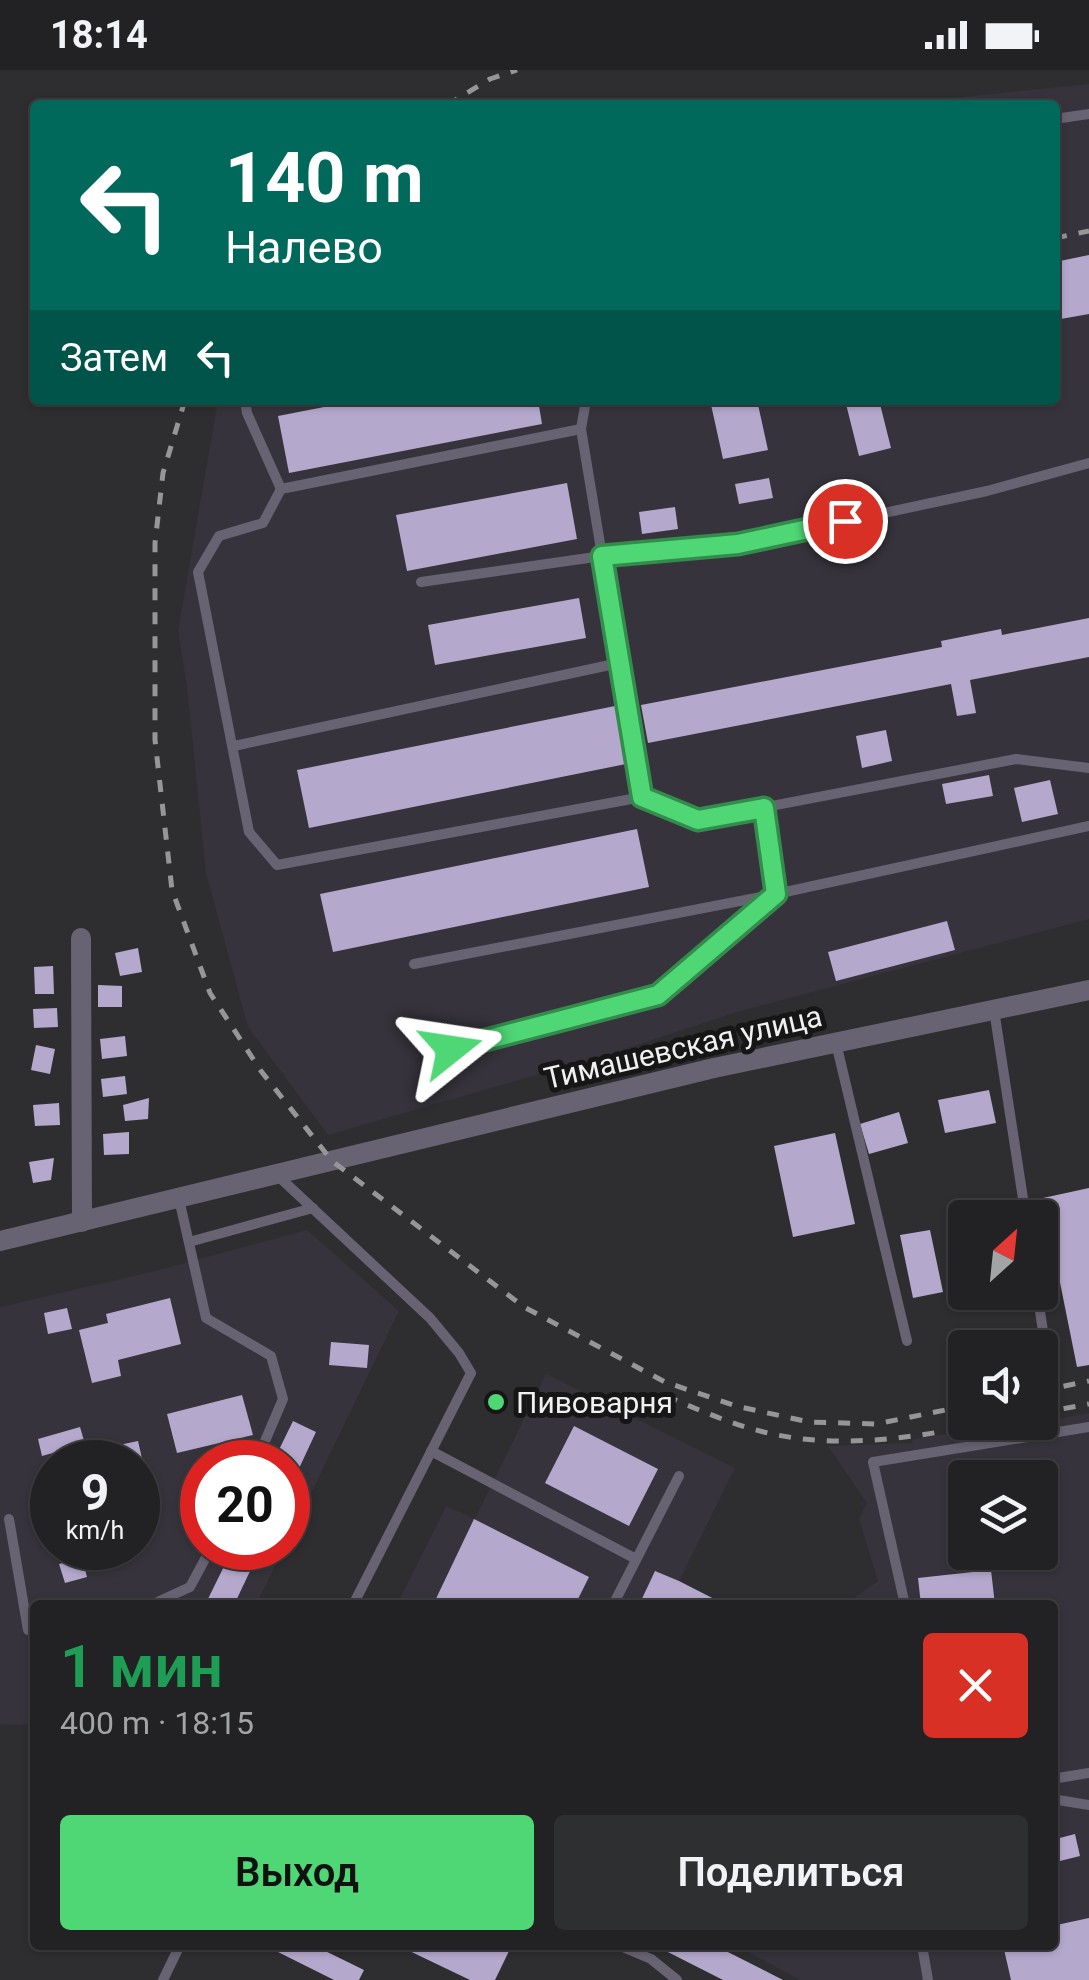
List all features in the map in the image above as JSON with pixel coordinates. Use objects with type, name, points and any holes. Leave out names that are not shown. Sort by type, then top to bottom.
[{"type":"street","points":[[81,938],[82,1222]]},
{"type":"street","name":"Тимашевская улица","points":[[0,1241],[714,1068],[1089,990]]},
{"type":"lane","points":[[1060,118],[1089,114]]},
{"type":"lane","points":[[245,405],[280,488]]},
{"type":"lane","points":[[585,405],[581,430],[642,797]]},
{"type":"lane","points":[[280,488],[581,430]]},
{"type":"lane","points":[[421,582],[602,556],[738,544],[987,490],[1089,463]]},
{"type":"lane","points":[[280,488],[263,522],[219,536],[198,572],[249,832],[277,865],[642,797],[698,820],[1016,760],[1089,768]]},
{"type":"lane","points":[[234,746],[620,662]]},
{"type":"lane","points":[[764,808],[776,894]]},
{"type":"lane","points":[[414,964],[776,894],[1089,826]]},
{"type":"lane","points":[[451,1049],[658,995],[776,894]]},
{"type":"lane","points":[[994,1010],[1023,1200]]},
{"type":"lane","points":[[836,1042],[908,1341]]},
{"type":"lane","points":[[276,1175],[430,1318],[471,1373],[356,1600]]},
{"type":"lane","points":[[179,1199],[206,1318],[271,1356],[284,1399],[266,1440]]},
{"type":"lane","points":[[189,1242],[312,1208]]},
{"type":"lane","points":[[904,1600],[873,1462],[1089,1427]]},
{"type":"lane","points":[[432,1451],[636,1559]]},
{"type":"lane","points":[[616,1600],[679,1476]]},
{"type":"lane","points":[[9,1519],[30,1630]]},
{"type":"lane","points":[[162,1600],[190,1587],[199,1570]]},
{"type":"lane","points":[[1058,1778],[1089,1773]]},
{"type":"lane","points":[[1058,1800],[1089,1805]]},
{"type":"lane","points":[[163,1980],[178,1950]]},
{"type":"lane","points":[[630,1950],[651,1959],[677,1980]]},
{"type":"lane","points":[[923,1950],[928,1980]]},
{"type":"shaded area","points":[[1089,84],[1089,919],[740,1011],[619,1051],[328,1135],[248,1027],[206,873],[178,631],[217,405],[1060,405],[1060,100],[934,100]]},
{"type":"shaded area","points":[[307,1230],[399,1311],[310,1495],[310,1440],[180,1440],[180,1570],[273,1570],[258,1600],[30,1600],[30,1724],[0,1725],[0,1307]]},
{"type":"shaded area","points":[[546,1374],[735,1468],[679,1581],[716,1600],[399,1600],[446,1506],[475,1519]]},
{"type":"shaded area","points":[[1089,1413],[1089,1980],[800,1980],[744,1950],[1058,1950],[1058,1600],[851,1600],[878,1581],[859,1519],[867,1503],[828,1446],[912,1443],[913,1439],[948,1434],[948,1440],[1058,1440],[1058,1419]]},
{"type":"building","points":[[1089,255],[1089,314],[1060,319],[1060,261]]},
{"type":"building","points":[[334,405],[539,405],[542,424],[289,473],[278,416]]},
{"type":"building","points":[[711,405],[758,405],[768,450],[723,459]]},
{"type":"building","points":[[846,405],[880,405],[891,448],[859,456]]},
{"type":"building","points":[[769,478],[773,498],[739,504],[735,484]]},
{"type":"building","points":[[567,483],[577,539],[407,571],[396,515]]},
{"type":"building","points":[[675,507],[678,529],[642,534],[639,512]]},
{"type":"building","points":[[579,598],[586,638],[435,665],[428,625]]},
{"type":"building","points":[[1089,618],[1089,657],[970,680],[976,713],[957,716],[951,684],[648,743],[641,705],[942,647],[941,641],[1001,629],[1002,635]]},
{"type":"building","points":[[615,706],[626,764],[309,828],[297,770]]},
{"type":"building","points":[[886,730],[892,761],[862,768],[856,736]]},
{"type":"building","points":[[989,775],[993,796],[946,804],[942,784]]},
{"type":"building","points":[[1050,780],[1058,814],[1022,822],[1014,788]]},
{"type":"building","points":[[637,829],[649,887],[333,952],[320,894]]},
{"type":"building","points":[[947,921],[955,950],[836,981],[828,952]]},
{"type":"building","points":[[138,948],[142,972],[120,976],[115,953]]},
{"type":"building","points":[[53,966],[54,994],[35,994],[34,967]]},
{"type":"building","points":[[98,985],[122,986],[122,1007],[98,1007]]},
{"type":"building","points":[[57,1008],[58,1027],[34,1028],[33,1009]]},
{"type":"building","points":[[125,1036],[127,1056],[102,1059],[100,1039]]},
{"type":"building","points":[[36,1045],[55,1049],[50,1074],[31,1070]]},
{"type":"building","points":[[125,1076],[127,1094],[103,1097],[101,1079]]},
{"type":"building","points":[[989,1090],[996,1123],[945,1133],[938,1100]]},
{"type":"building","points":[[149,1098],[148,1119],[125,1121],[123,1105]]},
{"type":"building","points":[[59,1103],[60,1125],[35,1126],[33,1105]]},
{"type":"building","points":[[899,1112],[908,1143],[869,1154],[860,1124]]},
{"type":"building","points":[[129,1132],[129,1154],[104,1155],[103,1134]]},
{"type":"building","points":[[835,1133],[855,1224],[793,1237],[774,1146]]},
{"type":"building","points":[[54,1158],[51,1180],[33,1183],[29,1162]]},
{"type":"building","points":[[1089,1188],[1089,1365],[1077,1367],[1058,1273],[1058,1200],[1043,1198]]},
{"type":"building","points":[[930,1230],[943,1292],[913,1298],[900,1235]]},
{"type":"building","points":[[170,1298],[181,1344],[118,1360],[121,1376],[92,1383],[79,1330],[108,1323],[106,1314]]},
{"type":"building","points":[[67,1308],[72,1329],[48,1334],[44,1313]]},
{"type":"building","points":[[331,1342],[369,1345],[367,1368],[329,1365]]},
{"type":"building","points":[[242,1395],[253,1435],[232,1440],[180,1440],[177,1453],[167,1414]]},
{"type":"building","points":[[293,1421],[316,1432],[310,1445],[310,1440],[284,1440]]},
{"type":"building","points":[[574,1426],[658,1469],[629,1526],[545,1483]]},
{"type":"building","points":[[80,1427],[84,1440],[38,1440]]},
{"type":"building","points":[[474,1519],[589,1577],[578,1600],[435,1600]]},
{"type":"building","points":[[61,1570],[85,1570],[87,1577],[65,1583]]},
{"type":"building","points":[[222,1570],[251,1570],[236,1600],[207,1600]]},
{"type":"building","points":[[991,1570],[994,1600],[920,1600],[918,1578]]},
{"type":"building","points":[[655,1571],[716,1600],[641,1600]]},
{"type":"building","points":[[1075,1834],[1080,1856],[1058,1862],[1058,1838]]},
{"type":"building","points":[[1089,1918],[1089,1980],[1011,1980],[1004,1950],[1058,1950],[1058,1925]]},
{"type":"building","points":[[274,1950],[323,1950],[364,1970],[359,1980],[334,1980]]},
{"type":"building","points":[[407,1950],[510,1950],[495,1980],[470,1980]]},
{"type":"building","points":[[664,1950],[724,1950],[783,1980],[723,1980]]},
{"type":"railway","points":[[455,100],[490,79],[517,70]]},
{"type":"railway","points":[[1060,237],[1089,231]]},
{"type":"railway","points":[[183,405],[163,473],[155,543],[155,740],[172,890],[210,993],[261,1071],[332,1161],[524,1307],[665,1382],[736,1406],[809,1422],[876,1424],[948,1409]]},
{"type":"railway","points":[[1058,1387],[1089,1381]]},
{"type":"railway","points":[[666,1396],[755,1430],[796,1438],[852,1441],[948,1430]]},
{"type":"railway","points":[[1058,1410],[1089,1404]]},
{"type":"place","name":"Пивоварня","points":[[496,1402]]},
{"type":"route","points":[[451,1049],[658,995],[776,894],[764,808],[698,820],[642,797],[602,556],[738,544],[845,521]]}]
